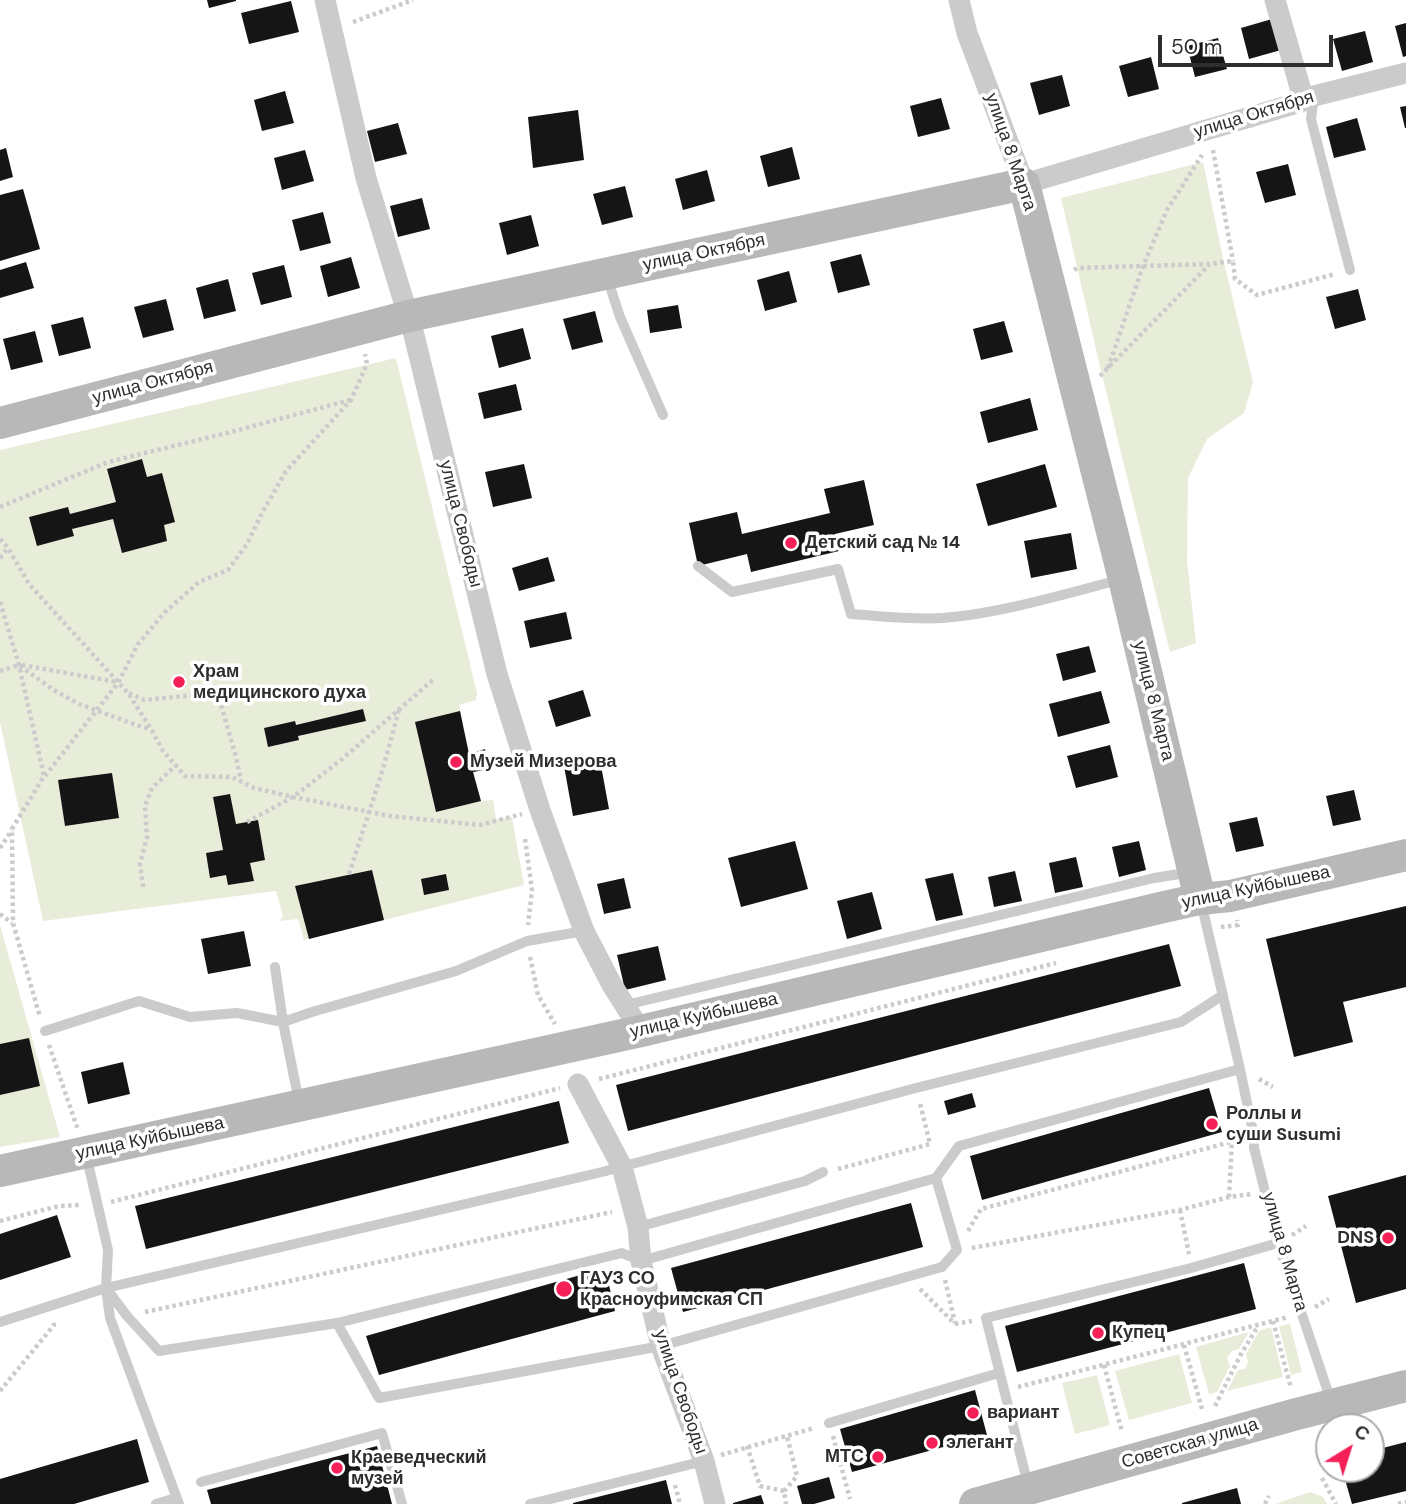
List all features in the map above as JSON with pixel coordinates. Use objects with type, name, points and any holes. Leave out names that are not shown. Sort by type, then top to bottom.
[{"type":"main road","name":"улица Октября","points":[[0,423],[409,316],[1024,184]]},
{"type":"main road","name":"улица 8 Марта","points":[[1024,184],[1124,579],[1197,885]]},
{"type":"main road","name":"улица Куйбышева","points":[[0,1171],[300,1106],[634,1018],[1197,885],[1230,896],[1406,855]]},
{"type":"main road","name":"Советская улица","points":[[975,1504],[1406,1386]]},
{"type":"street","name":"улица Свободы","points":[[325,0],[366,178],[409,316],[497,674],[540,810],[584,931],[612,985],[634,1018]]},
{"type":"street","name":"улица 8 Марта","points":[[959,0],[967,33],[1024,184]]},
{"type":"street","points":[[1275,0],[1309,99]]},
{"type":"street","name":"улица Октября","points":[[1024,184],[1406,73]]},
{"type":"street","name":"улица Свободы","points":[[578,1084],[622,1167],[638,1227],[641,1261],[661,1346],[704,1461],[715,1504]]},
{"type":"lane","points":[[1309,99],[1311,119],[1350,271]]},
{"type":"lane","points":[[606,274],[620,317],[663,415]]},
{"type":"lane","points":[[698,566],[732,592],[838,569],[851,614],[902,617],[942,618],[1010,607],[1124,579]]},
{"type":"lane","name":"улица 8 Марта","points":[[1197,885],[1240,1069],[1254,1148],[1279,1243],[1332,1405]]},
{"type":"lane","points":[[45,1031],[139,1001],[190,1017],[237,1013],[283,1022],[456,971],[527,941],[584,931]]},
{"type":"lane","points":[[275,967],[300,1106]]},
{"type":"lane","points":[[0,1322],[106,1288],[622,1167],[916,1088],[1181,1022],[1223,995]]},
{"type":"lane","points":[[106,1288],[159,1351],[337,1323],[622,1253],[641,1261],[936,1178],[959,1146],[1240,1069]]},
{"type":"lane","points":[[86,1153],[108,1250],[106,1288],[110,1318],[178,1501],[156,1504]]},
{"type":"lane","points":[[638,1227],[805,1181],[823,1172]]},
{"type":"lane","points":[[337,1323],[379,1398],[661,1346],[942,1266],[957,1250],[936,1178]]},
{"type":"lane","points":[[1029,1488],[986,1318],[1191,1268],[1279,1243]]},
{"type":"lane","points":[[830,1423],[999,1373]]},
{"type":"lane","points":[[201,1482],[382,1433],[402,1504]]},
{"type":"lane","points":[[530,1504],[704,1461]]},
{"type":"path","points":[[332,30],[413,0]]},
{"type":"path","points":[[1213,150],[1235,279],[1256,295],[1350,271]]},
{"type":"path","points":[[1108,368],[1143,266],[1167,210],[1203,153]]},
{"type":"path","points":[[1070,271],[1077,268],[1233,261]]},
{"type":"path","points":[[1090,379],[1102,375],[1209,264]]},
{"type":"path","points":[[0,848],[44,776],[118,682],[138,644],[164,612],[199,582],[228,570],[247,544],[286,471],[351,400],[367,364]]},
{"type":"path","points":[[0,507],[108,462],[351,400]]},
{"type":"path","points":[[0,539],[29,584],[128,693],[163,751],[185,776],[232,777],[254,788],[390,816],[480,825],[512,817]]},
{"type":"path","points":[[0,558],[8,548]]},
{"type":"path","points":[[0,602],[19,665],[44,776]]},
{"type":"path","points":[[0,671],[19,665],[118,682]]},
{"type":"path","points":[[19,665],[52,690],[96,711],[151,729]]},
{"type":"path","points":[[247,822],[293,797],[341,760],[434,679]]},
{"type":"path","points":[[128,693],[144,700],[194,695],[236,686]]},
{"type":"path","points":[[217,691],[242,782]]},
{"type":"path","points":[[349,874],[399,709]]},
{"type":"path","points":[[143,887],[140,863],[147,838],[145,806],[152,788],[176,765]]},
{"type":"path","points":[[12,829],[13,923],[45,1031],[86,1153]]},
{"type":"path","points":[[0,914],[13,923]]},
{"type":"path","points":[[823,1172],[930,1144],[916,1088]]},
{"type":"path","points":[[957,1250],[981,1209],[1254,1137]]},
{"type":"path","points":[[1229,1197],[1232,1141]]},
{"type":"path","points":[[957,1250],[1266,1192]]},
{"type":"path","points":[[1181,1210],[1191,1268]]},
{"type":"path","points":[[127,1316],[613,1211]]},
{"type":"path","points":[[907,1276],[956,1324],[942,1266]]},
{"type":"path","points":[[0,1391],[54,1325],[48,1307]]},
{"type":"path","points":[[1004,1390],[1301,1314]]},
{"type":"path","points":[[1273,1321],[1291,1388]]},
{"type":"path","points":[[1215,1406],[1258,1325]]},
{"type":"path","points":[[1184,1345],[1202,1409]]},
{"type":"path","points":[[1104,1366],[1122,1432]]},
{"type":"path","points":[[704,1461],[830,1423],[850,1499]]},
{"type":"path","points":[[786,1504],[784,1491],[797,1476],[787,1436]]},
{"type":"path","points":[[747,1446],[760,1486],[784,1491]]},
{"type":"path","points":[[1325,1483],[1336,1504]]},
{"type":"path","points":[[1265,1504],[1269,1496]]},
{"type":"path","points":[[1398,1504],[1406,1502]]},
{"type":"green space","points":[[1203,162],[1253,382],[1244,413],[1207,439],[1188,478],[1187,560],[1196,643],[1170,652],[1061,198]]},
{"type":"green space","points":[[396,358],[477,693],[476,700],[459,705],[469,753],[485,749],[489,769],[473,773],[481,801],[493,800],[496,819],[512,817],[524,885],[304,940],[298,919],[279,921],[283,916],[276,891],[43,921],[0,722],[0,450]]},
{"type":"green space","points":[[0,925],[60,1137],[0,1147]]},
{"type":"green space","points":[[1290,1324],[1302,1372],[1291,1375],[1279,1326]]},
{"type":"green space","points":[[1271,1327],[1283,1377],[1227,1391],[1238,1370],[1245,1369],[1248,1362],[1246,1354],[1259,1331]]},
{"type":"green space","points":[[1249,1332],[1239,1349],[1232,1351],[1227,1358],[1230,1366],[1217,1392],[1209,1394],[1196,1347]]},
{"type":"green space","points":[[1179,1354],[1192,1403],[1129,1420],[1115,1371]]},
{"type":"green space","points":[[1097,1375],[1110,1425],[1075,1434],[1062,1383]]},
{"type":"green space","points":[[1310,1492],[1323,1497],[1327,1504],[1275,1504]]},
{"type":"building","points":[[207,0],[236,0],[236,1],[209,8]]},
{"type":"building","points":[[291,1],[299,32],[249,44],[241,13]]},
{"type":"building","points":[[1272,19],[1281,50],[1249,59],[1241,28]]},
{"type":"building","points":[[1406,23],[1406,56],[1403,57],[1395,26]]},
{"type":"building","points":[[1365,31],[1373,62],[1342,71],[1333,39]]},
{"type":"building","points":[[1218,38],[1227,69],[1195,77],[1187,46]]},
{"type":"building","points":[[1151,57],[1159,89],[1128,97],[1119,66]]},
{"type":"building","points":[[1062,75],[1070,106],[1039,115],[1030,83]]},
{"type":"building","points":[[285,91],[294,123],[262,131],[254,100]]},
{"type":"building","points":[[941,98],[950,129],[918,137],[910,106]]},
{"type":"building","points":[[1406,106],[1406,128],[1405,128],[1400,107]]},
{"type":"building","points":[[578,110],[584,160],[533,168],[528,117]]},
{"type":"building","points":[[1357,118],[1366,150],[1334,158],[1326,127]]},
{"type":"building","points":[[398,123],[407,154],[375,162],[367,131]]},
{"type":"building","points":[[792,147],[800,179],[768,187],[760,156]]},
{"type":"building","points":[[6,148],[13,177],[0,181],[0,150]]},
{"type":"building","points":[[305,150],[314,181],[282,190],[274,158]]},
{"type":"building","points":[[1288,164],[1296,195],[1265,203],[1256,172]]},
{"type":"building","points":[[707,170],[715,201],[683,210],[675,179]]},
{"type":"building","points":[[625,186],[633,217],[602,225],[593,194]]},
{"type":"building","points":[[23,189],[40,249],[0,261],[0,195]]},
{"type":"building","points":[[422,198],[430,229],[398,237],[390,206]]},
{"type":"building","points":[[323,212],[331,243],[300,251],[292,220]]},
{"type":"building","points":[[531,215],[539,246],[507,255],[499,223]]},
{"type":"building","points":[[861,254],[870,285],[838,293],[830,262]]},
{"type":"building","points":[[351,257],[360,288],[328,297],[320,266]]},
{"type":"building","points":[[26,262],[34,288],[0,298],[0,270]]},
{"type":"building","points":[[284,265],[292,297],[261,305],[252,273]]},
{"type":"building","points":[[789,271],[797,302],[765,311],[757,280]]},
{"type":"building","points":[[228,279],[236,311],[204,319],[196,288]]},
{"type":"building","points":[[1358,289],[1366,320],[1335,329],[1326,297]]},
{"type":"building","points":[[166,299],[174,330],[143,338],[134,307]]},
{"type":"building","points":[[678,305],[682,328],[650,333],[647,310]]},
{"type":"building","points":[[595,311],[603,342],[572,350],[563,319]]},
{"type":"building","points":[[83,317],[91,348],[59,356],[51,325]]},
{"type":"building","points":[[1004,321],[1013,352],[981,360],[973,329]]},
{"type":"building","points":[[523,328],[531,359],[499,368],[491,336]]},
{"type":"building","points":[[35,331],[43,362],[11,370],[3,339]]},
{"type":"building","points":[[516,384],[522,410],[484,419],[478,393]]},
{"type":"building","points":[[1030,398],[1038,430],[988,443],[980,412]]},
{"type":"building","points":[[142,459],[147,477],[162,473],[175,522],[164,525],[167,541],[122,553],[113,519],[72,529],[74,536],[37,546],[29,517],[68,507],[70,514],[116,502],[107,469]]},
{"type":"building","points":[[524,464],[532,498],[493,507],[485,472]]},
{"type":"building","points":[[1045,464],[1057,507],[988,526],[976,484]]},
{"type":"building","points":[[864,480],[874,525],[835,534],[839,551],[751,572],[747,554],[698,566],[689,523],[737,512],[742,534],[830,513],[824,489]]},
{"type":"building","points":[[1071,533],[1077,569],[1031,578],[1024,541]]},
{"type":"building","points":[[548,557],[555,581],[519,591],[512,568]]},
{"type":"building","points":[[566,612],[572,639],[530,648],[524,621]]},
{"type":"building","points":[[1089,646],[1096,672],[1063,681],[1056,654]]},
{"type":"building","name":"Храм медицинского духа","points":[[185,676],[186,687],[174,688],[173,677]]},
{"type":"building","points":[[583,690],[591,716],[556,727],[548,701]]},
{"type":"building","points":[[1101,691],[1110,723],[1058,737],[1049,704]]},
{"type":"building","points":[[363,709],[366,721],[298,736],[299,740],[268,747],[264,728],[295,721],[296,725]]},
{"type":"building","name":"Музей Мизерова","points":[[460,711],[469,754],[485,749],[489,769],[473,772],[481,801],[436,812],[415,722]]},
{"type":"building","points":[[1110,745],[1118,777],[1076,788],[1067,756]]},
{"type":"building","points":[[600,760],[609,809],[573,816],[564,766]]},
{"type":"building","points":[[112,773],[119,818],[65,826],[58,780]]},
{"type":"building","points":[[1354,790],[1361,820],[1333,826],[1326,796]]},
{"type":"building","points":[[230,794],[236,824],[258,820],[265,860],[250,863],[254,881],[228,885],[226,875],[210,878],[206,853],[223,850],[213,797]]},
{"type":"building","points":[[1257,817],[1264,846],[1236,852],[1229,823]]},
{"type":"building","points":[[795,841],[808,889],[741,907],[728,858]]},
{"type":"building","points":[[1139,841],[1146,870],[1119,877],[1112,847]]},
{"type":"building","points":[[1076,857],[1083,887],[1055,893],[1049,863]]},
{"type":"building","points":[[372,870],[384,920],[309,939],[295,886]]},
{"type":"building","points":[[1015,871],[1022,901],[994,907],[988,877]]},
{"type":"building","points":[[953,873],[963,915],[936,921],[925,879]]},
{"type":"building","points":[[446,874],[449,890],[424,895],[421,879]]},
{"type":"building","points":[[624,878],[631,908],[604,914],[597,884]]},
{"type":"building","points":[[872,892],[882,929],[847,939],[837,901]]},
{"type":"building","points":[[1406,906],[1406,987],[1343,1002],[1353,1042],[1294,1057],[1266,939]]},
{"type":"building","points":[[244,931],[251,966],[208,974],[201,939]]},
{"type":"building","points":[[1169,944],[1181,986],[628,1131],[616,1085]]},
{"type":"building","points":[[658,946],[666,980],[625,990],[617,955]]},
{"type":"building","points":[[29,1038],[40,1086],[0,1095],[0,1044]]},
{"type":"building","points":[[123,1062],[130,1094],[88,1104],[81,1072]]},
{"type":"building","points":[[1209,1088],[1222,1132],[982,1200],[970,1156]]},
{"type":"building","points":[[972,1093],[976,1107],[948,1115],[944,1101]]},
{"type":"building","points":[[559,1101],[569,1143],[146,1249],[135,1206]]},
{"type":"building","points":[[1406,1175],[1406,1289],[1356,1303],[1328,1196]]},
{"type":"building","points":[[911,1203],[923,1247],[683,1312],[671,1268]]},
{"type":"building","points":[[57,1215],[71,1257],[0,1280],[0,1234]]},
{"type":"building","points":[[1244,1263],[1256,1309],[1017,1372],[1005,1326]]},
{"type":"building","points":[[605,1268],[615,1311],[379,1375],[366,1336]]},
{"type":"building","points":[[975,1390],[987,1435],[852,1472],[840,1429]]},
{"type":"building","points":[[137,1439],[149,1482],[74,1504],[0,1504],[0,1479]]},
{"type":"building","points":[[1406,1442],[1406,1491],[1352,1504],[1346,1483],[1385,1483],[1385,1447]]},
{"type":"building","name":"Краеведческий музей","points":[[377,1446],[392,1504],[211,1504],[207,1490]]},
{"type":"building","points":[[829,1477],[835,1498],[814,1504],[802,1504],[797,1486]]},
{"type":"building","points":[[666,1480],[672,1504],[573,1504],[573,1503]]},
{"type":"building","points":[[1237,1488],[1241,1504],[1182,1504],[1182,1503]]},
{"type":"building","points":[[761,1495],[764,1504],[733,1504],[733,1503]]},
{"type":"place","name":"Детский сад № 14","points":[[791,543]]},
{"type":"place","name":"Храм медицинского духа","points":[[179,682]]},
{"type":"place","name":"Музей Мизерова","points":[[456,762]]},
{"type":"place","name":"Роллы и суши Susumi","points":[[1212,1124]]},
{"type":"place","name":"DNS","points":[[1388,1238]]},
{"type":"place","name":"ГАУЗ СО Красноуфимская СП","points":[[564,1289]]},
{"type":"place","name":"Купец","points":[[1098,1333]]},
{"type":"place","name":"вариант","points":[[973,1413]]},
{"type":"place","name":"элегант","points":[[932,1443]]},
{"type":"place","name":"МТС","points":[[878,1457]]},
{"type":"place","name":"Краеведческий музей","points":[[337,1468]]}]
